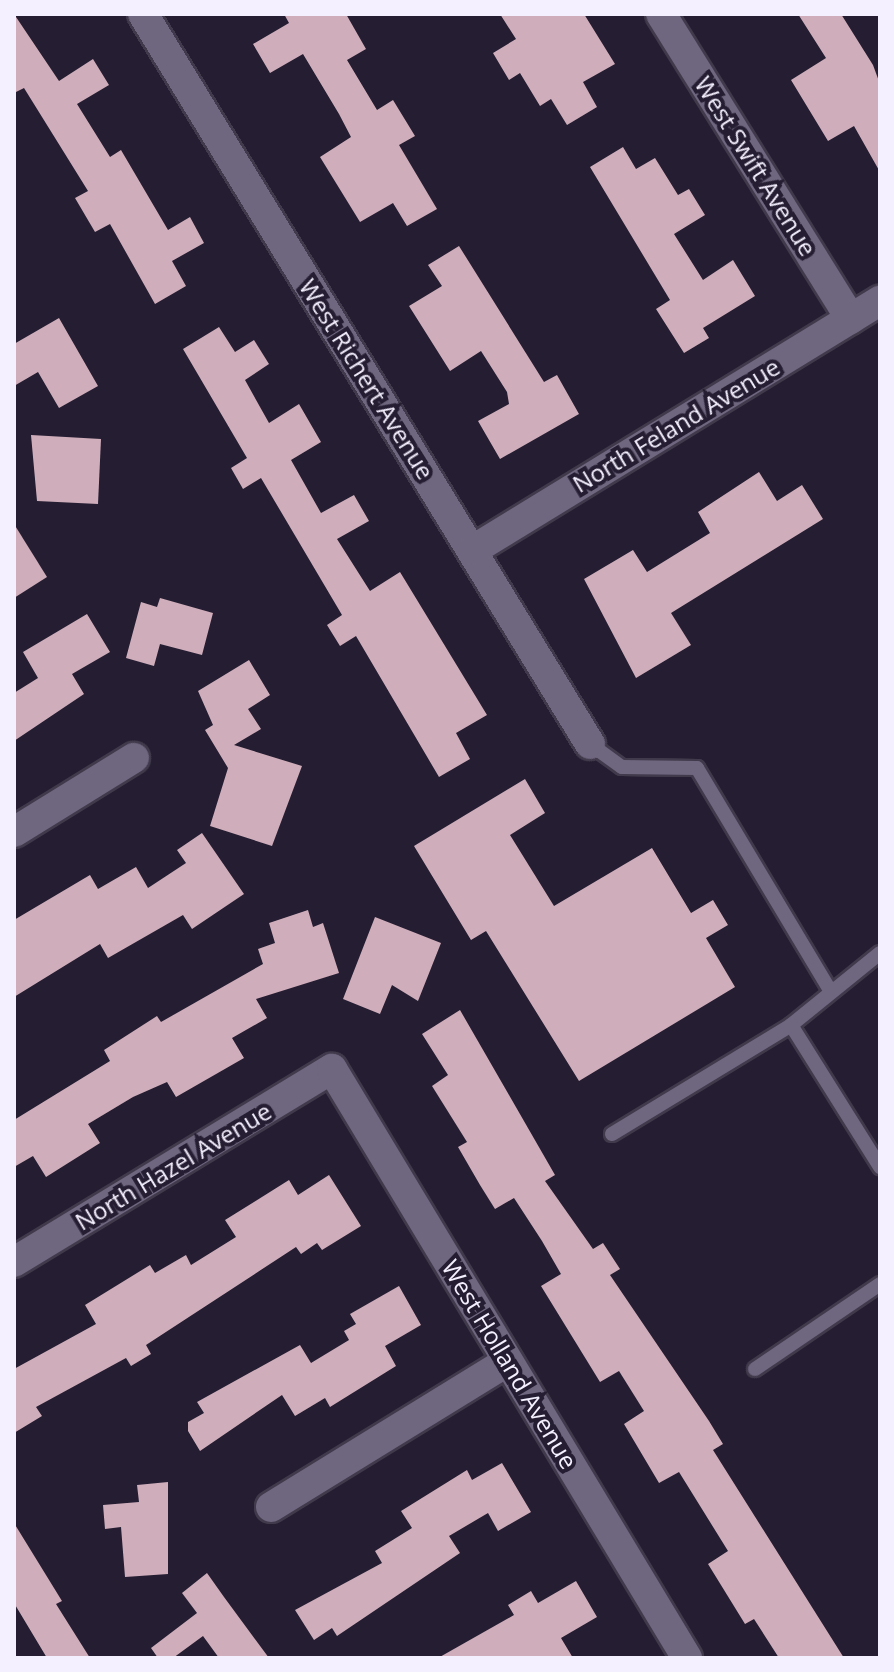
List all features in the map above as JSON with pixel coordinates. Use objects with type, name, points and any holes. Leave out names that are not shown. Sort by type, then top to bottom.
[{"type":"street","name":"West Richert Avenue","points":[[143,14],[590,744]]},
{"type":"street","name":"West Swift Avenue","points":[[661,14],[851,319]]},
{"type":"street","name":"North Feland Avenue","points":[[473,550],[880,301]]},
{"type":"street","points":[[14,832],[134,758]]},
{"type":"street","name":"North Hazel Avenue","points":[[14,1262],[332,1069]]},
{"type":"street","name":"West Holland Avenue","points":[[332,1069],[682,1656]]},
{"type":"street","points":[[271,1507],[508,1361]]},
{"type":"lane","points":[[590,744],[622,767],[697,768],[830,990]]},
{"type":"lane","points":[[612,1134],[791,1025],[830,990],[880,953]]},
{"type":"lane","points":[[791,1025],[880,1167]]},
{"type":"lane","points":[[755,1369],[880,1284]]},
{"type":"building","points":[[14,14],[59,81],[93,59],[109,85],[77,104],[110,157],[121,150],[168,230],[190,217],[204,243],[172,261],[186,286],[155,304],[110,224],[95,232],[75,198],[88,191],[24,88],[14,93]]},
{"type":"building","points":[[284,14],[346,14],[366,49],[347,60],[377,110],[393,100],[415,136],[399,145],[437,209],[407,226],[393,203],[360,222],[320,157],[351,137],[303,54],[270,73],[253,44],[289,23]]},
{"type":"building","points":[[500,14],[584,14],[615,64],[583,82],[597,107],[567,125],[551,99],[540,106],[520,73],[509,80],[493,53],[516,39]]},
{"type":"building","points":[[798,14],[841,14],[873,65],[880,84],[880,172],[854,126],[828,141],[791,80],[826,58]]},
{"type":"building","points":[[623,147],[636,169],[655,158],[678,195],[689,189],[705,215],[674,234],[703,280],[733,260],[755,296],[703,328],[709,338],[684,353],[656,309],[670,300],[590,167]]},
{"type":"building","points":[[459,246],[544,382],[557,375],[579,414],[500,459],[478,421],[509,404],[507,392],[481,351],[450,371],[409,306],[442,286],[428,265]]},
{"type":"building","points":[[59,318],[98,386],[59,408],[38,372],[14,386],[14,344]]},
{"type":"building","points":[[219,327],[235,352],[254,340],[269,364],[245,380],[269,423],[299,404],[321,442],[291,460],[321,513],[354,495],[369,521],[337,539],[370,591],[400,572],[487,715],[456,733],[470,759],[439,777],[356,636],[340,646],[327,625],[342,615],[261,478],[243,489],[231,468],[247,458],[183,349]]},
{"type":"building","points":[[31,435],[101,439],[98,504],[37,501]]},
{"type":"building","points":[[759,472],[777,501],[802,485],[823,519],[671,613],[691,645],[636,678],[584,579],[633,550],[647,572],[710,533],[698,512]]},
{"type":"building","points":[[14,524],[47,577],[14,598]]},
{"type":"building","points":[[160,598],[213,613],[202,655],[160,644],[154,666],[126,658],[141,602],[157,607]]},
{"type":"building","points":[[87,614],[110,652],[72,674],[84,694],[14,741],[14,693],[38,678],[23,652]]},
{"type":"building","points":[[249,660],[270,695],[248,709],[261,729],[234,745],[302,766],[272,846],[210,826],[228,768],[205,730],[213,725],[198,691]]},
{"type":"building","points":[[525,779],[545,813],[510,835],[554,906],[652,848],[691,913],[713,900],[728,925],[706,938],[735,987],[579,1081],[486,931],[471,940],[414,846]]},
{"type":"building","points":[[202,833],[244,894],[192,929],[183,915],[108,958],[100,944],[14,997],[14,920],[90,875],[98,889],[136,867],[148,888],[186,863],[177,850]]},
{"type":"building","points":[[308,910],[313,927],[323,923],[339,973],[256,999],[267,1018],[232,1038],[244,1058],[176,1097],[167,1082],[133,1097],[88,1124],[100,1143],[46,1177],[33,1156],[14,1167],[14,1120],[110,1061],[104,1050],[157,1016],[161,1022],[263,964],[258,949],[275,943],[269,923]]},
{"type":"building","points":[[375,917],[441,943],[418,1001],[392,985],[380,1014],[343,999]]},
{"type":"building","points":[[460,1010],[555,1175],[545,1181],[593,1249],[603,1243],[620,1269],[610,1275],[709,1421],[723,1444],[713,1450],[844,1658],[779,1658],[754,1619],[745,1624],[708,1564],[728,1551],[679,1472],[659,1483],[624,1424],[644,1411],[619,1371],[600,1382],[541,1286],[561,1274],[542,1241],[514,1198],[495,1209],[480,1185],[458,1147],[467,1142],[432,1086],[448,1075],[422,1034]]},
{"type":"building","points":[[329,1175],[361,1226],[322,1250],[317,1243],[301,1254],[296,1247],[146,1345],[151,1354],[131,1366],[126,1358],[36,1407],[42,1416],[14,1433],[14,1369],[96,1324],[85,1305],[150,1265],[155,1273],[186,1255],[191,1265],[236,1237],[225,1220],[289,1180],[298,1195]]},
{"type":"building","points":[[399,1286],[421,1325],[385,1346],[396,1366],[330,1407],[325,1398],[295,1416],[282,1395],[200,1451],[188,1431],[188,1422],[204,1413],[197,1402],[300,1345],[311,1363],[349,1340],[344,1331],[356,1324],[350,1314]]},
{"type":"building","points":[[502,1463],[531,1512],[498,1531],[488,1513],[449,1536],[460,1553],[337,1636],[332,1628],[314,1640],[295,1610],[382,1563],[375,1551],[412,1528],[401,1511],[467,1470],[472,1480]]},
{"type":"building","points":[[168,1482],[168,1574],[125,1577],[121,1527],[105,1529],[103,1505],[139,1502],[137,1485]]},
{"type":"building","points":[[14,1523],[62,1601],[56,1604],[90,1658],[47,1658],[14,1603]]},
{"type":"building","points":[[207,1573],[269,1658],[219,1658],[203,1636],[173,1658],[158,1658],[151,1648],[197,1613],[182,1593]]},
{"type":"building","points":[[576,1581],[597,1617],[561,1638],[573,1658],[438,1658],[514,1615],[508,1605],[531,1591],[538,1603]]}]
